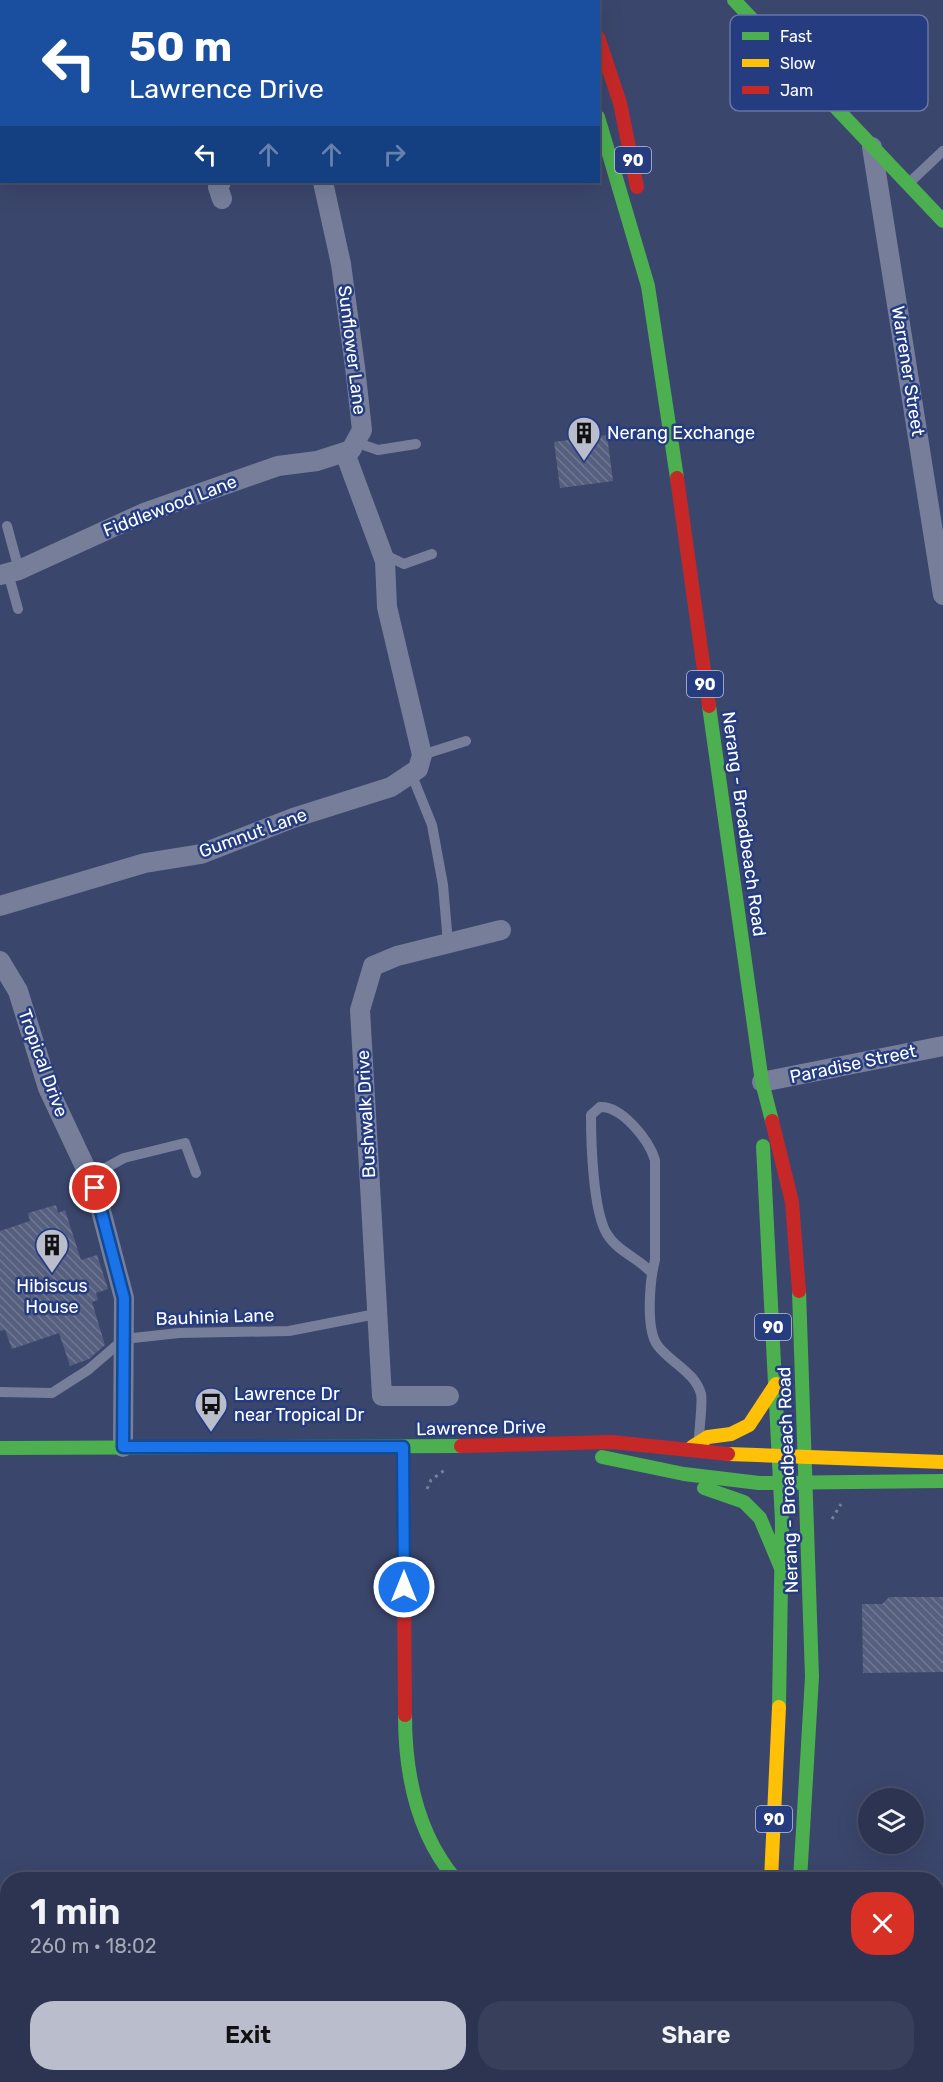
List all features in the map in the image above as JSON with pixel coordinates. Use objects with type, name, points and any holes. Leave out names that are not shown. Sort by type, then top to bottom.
[{"type":"main road","points":[[734,0],[748,15]]},
{"type":"main road","name":"Nerang - Broadbeach Road","points":[[600,43],[620,103],[632,152],[641,210],[648,286],[762,1082],[792,1202],[799,1286],[812,1677],[800,1872]]},
{"type":"main road","points":[[838,111],[943,221]]},
{"type":"main road","name":"Nerang - Broadbeach Road","points":[[600,124],[648,286]]},
{"type":"main road","name":"Nerang - Broadbeach Road","points":[[762,1082],[763,1163],[781,1483],[783,1572],[778,1760],[771,1872]]},
{"type":"main road","points":[[685,1451],[708,1437],[731,1434],[749,1425],[776,1384]]},
{"type":"main road","name":"Lawrence Drive","points":[[0,1448],[403,1447],[612,1442],[685,1451],[778,1457],[943,1462]]},
{"type":"main road","name":"Lawrence Drive","points":[[566,1444],[608,1459],[684,1474],[781,1483],[943,1481]]},
{"type":"main road","points":[[403,1447],[405,1754],[412,1792],[421,1820],[449,1872]]},
{"type":"main road","points":[[684,1474],[706,1489],[744,1502],[760,1518],[783,1572]]},
{"type":"street","name":"Warrener Street","points":[[872,147],[943,595]]},
{"type":"street","name":"Sunflower Lane","points":[[323,183],[341,264],[362,430],[350,447]]},
{"type":"street","points":[[350,447],[383,554],[387,607],[422,755]]},
{"type":"street","name":"Fiddlewood Lane","points":[[9,573],[154,509],[278,466],[317,462],[350,447]]},
{"type":"street","name":"Gumnut Lane","points":[[0,906],[145,863],[201,854],[326,807],[391,787],[417,769],[422,755]]},
{"type":"street","name":"Bushwalk Drive","points":[[449,1396],[382,1396],[360,1010],[373,966],[397,956],[501,930]]},
{"type":"street","name":"Tropical Drive","points":[[0,961],[18,991],[48,1088],[89,1177],[124,1298],[123,1447]]},
{"type":"street","name":"Paradise Street","points":[[762,1082],[943,1046]]},
{"type":"lane","points":[[908,184],[943,152]]},
{"type":"lane","points":[[350,447],[378,450],[416,444]]},
{"type":"lane","points":[[7,526],[9,573],[18,609]]},
{"type":"lane","points":[[383,554],[404,564],[432,554]]},
{"type":"lane","points":[[422,755],[466,741]]},
{"type":"lane","points":[[411,773],[432,825],[443,885],[448,943]]},
{"type":"lane","points":[[652,1273],[641,1262],[615,1244],[607,1234],[598,1213],[591,1115],[600,1107],[615,1110],[645,1137],[655,1160],[655,1260],[652,1273],[651,1330],[659,1348],[696,1383],[702,1401],[699,1443]]},
{"type":"lane","points":[[89,1177],[124,1158],[185,1143],[196,1173]]},
{"type":"lane","name":"Bauhinia Lane","points":[[124,1339],[179,1333],[289,1331],[376,1314]]},
{"type":"lane","points":[[0,1392],[52,1393],[88,1370],[124,1339]]},
{"type":"path","points":[[427,1499],[427,1489],[431,1480],[446,1471],[445,1446]]},
{"type":"building","name":"Nerang Exchange","points":[[607,435],[613,481],[560,488],[554,442]]},
{"type":"building","name":"Hibiscus House","points":[[56,1205],[58,1213],[65,1210],[81,1260],[97,1255],[108,1289],[96,1293],[98,1300],[92,1302],[105,1345],[89,1359],[70,1366],[59,1333],[12,1349],[5,1330],[0,1331],[0,1231],[30,1221],[28,1213]]},
{"type":"building","points":[[889,1597],[943,1597],[943,1672],[863,1673],[862,1604],[882,1604]]},
{"type":"traffic: fast","points":[[734,0],[748,15]]},
{"type":"traffic: fast","points":[[839,111],[943,221]]},
{"type":"traffic: fast","points":[[600,124],[648,286],[677,478]]},
{"type":"traffic: fast","points":[[709,706],[762,1082],[772,1121]]},
{"type":"traffic: fast","points":[[763,1146],[782,1522],[779,1707]]},
{"type":"traffic: fast","points":[[799,1291],[812,1677],[800,1872]]},
{"type":"traffic: fast","points":[[0,1448],[461,1446]]},
{"type":"traffic: fast","points":[[602,1457],[684,1474],[759,1483],[943,1481]]},
{"type":"traffic: fast","points":[[704,1488],[744,1502],[760,1518],[781,1568]]},
{"type":"traffic: fast","points":[[405,1715],[407,1759],[416,1802],[432,1843],[450,1872]]},
{"type":"traffic: slow","points":[[692,1447],[708,1437],[731,1434],[749,1425],[776,1384]]},
{"type":"traffic: slow","points":[[728,1454],[943,1462]]},
{"type":"traffic: slow","points":[[771,1872],[779,1707]]},
{"type":"traffic: jam","points":[[600,43],[620,103],[637,187]]},
{"type":"traffic: jam","points":[[677,478],[709,706]]},
{"type":"traffic: jam","points":[[772,1121],[792,1202],[799,1291]]},
{"type":"traffic: jam","points":[[461,1446],[612,1442],[728,1454]]},
{"type":"traffic: jam","points":[[403,1447],[405,1715]]},
{"type":"place","name":"Nerang Exchange","points":[[584,462]]},
{"type":"place","name":"Hibiscus House","points":[[52,1274]]},
{"type":"place","name":"Lawrence Dr near Tropical Dr","points":[[211,1433]]},
{"type":"route","points":[[95,1188],[124,1298],[123,1447],[241,1449],[403,1447],[404,1587]]}]
